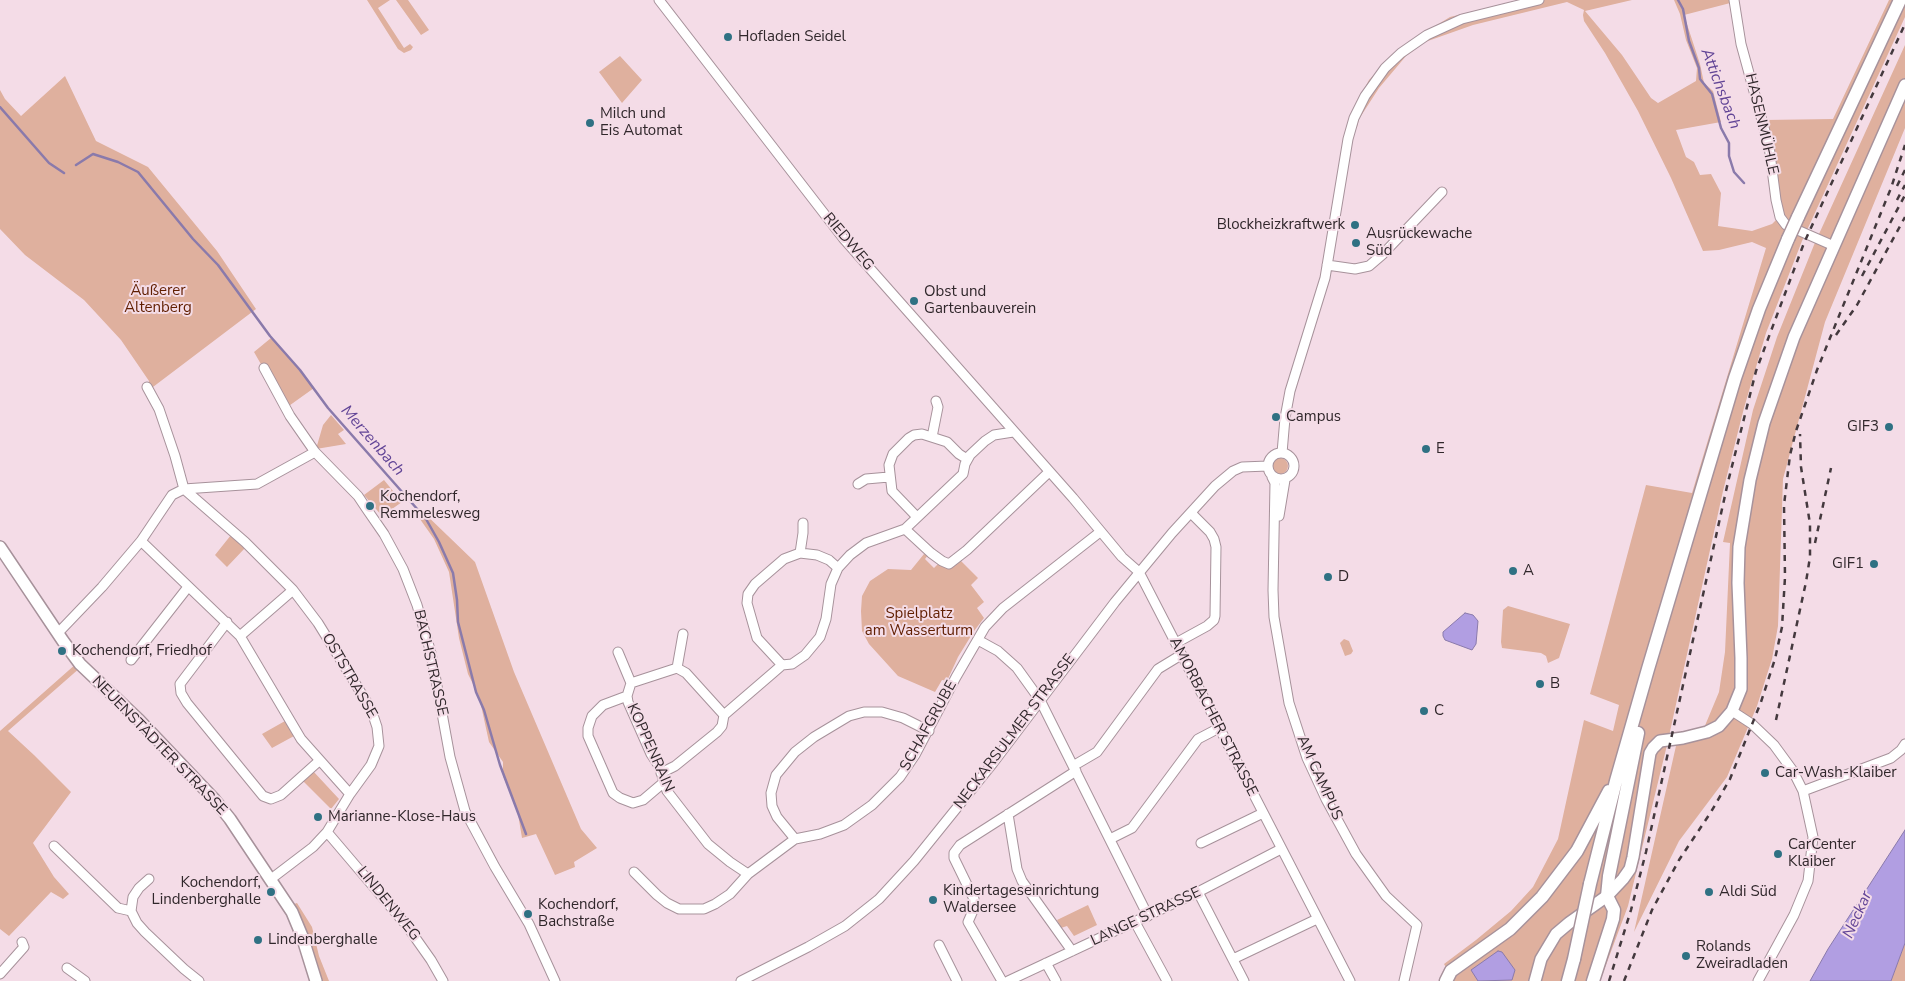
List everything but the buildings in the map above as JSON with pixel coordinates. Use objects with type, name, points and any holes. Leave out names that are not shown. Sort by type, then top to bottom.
[{"type":"highway","points":[[1568,981],[1616,781],[1743,354],[1771,276],[1900,0]]},
{"type":"highway","points":[[1593,981],[1613,919],[1614,910],[1607,896],[1609,876],[1644,707],[1648,669]]},
{"type":"highway","points":[[1446,981],[1451,972],[1510,929],[1542,897],[1577,851],[1604,796],[1616,781]]},
{"type":"main road","points":[[1528,981],[1536,975],[1548,945],[1556,934],[1607,896],[1623,879],[1633,857],[1650,754],[1654,748],[1660,741],[1683,738],[1706,732],[1719,726],[1732,711],[1741,689],[1742,658],[1738,583],[1739,547],[1750,480],[1764,423],[1791,346],[1905,84]]},
{"type":"main road","name":"NEUENSTÄDTER STRASSE","points":[[0,547],[80,664],[139,720],[214,800],[271,879],[298,926],[316,981]]},
{"type":"street","name":"RIEDWEG","points":[[659,0],[843,238],[1049,472]]},
{"type":"street","points":[[1282,453],[1284,418],[1290,391],[1318,303],[1327,265],[1348,139],[1360,105],[1385,68],[1408,48],[1442,27],[1539,0]]},
{"type":"street","name":"HASENMÜHLE","points":[[1734,0],[1741,44],[1769,146],[1780,217],[1786,225],[1834,246]]},
{"type":"street","points":[[1327,265],[1355,269],[1369,266],[1442,192]]},
{"type":"street","name":"BACHSTRASSE","points":[[264,368],[290,416],[315,452],[362,502],[384,534],[403,569],[417,605],[431,653],[450,757],[465,811],[529,924],[554,981]]},
{"type":"street","points":[[147,387],[159,409],[184,489]]},
{"type":"street","points":[[932,437],[938,407],[936,401]]},
{"type":"street","points":[[628,696],[603,705],[592,716],[588,728],[588,736],[613,793],[633,803],[643,800],[675,766],[717,732],[722,726],[724,715],[782,665],[792,664],[805,655],[820,637],[826,619],[830,584],[838,568],[850,555],[866,543],[905,529],[963,474],[970,455],[985,440],[994,435],[1013,432]]},
{"type":"street","points":[[917,517],[892,491],[889,477],[890,459],[909,438],[922,434],[947,442],[968,460]]},
{"type":"street","points":[[58,633],[102,587],[141,541],[172,495],[184,489],[257,484],[315,452]]},
{"type":"street","points":[[1282,453],[1291,458],[1294,464],[1292,474],[1285,480],[1279,480],[1272,476],[1268,466],[1271,458],[1282,453]]},
{"type":"street","name":"NECKARSULMER STRASSE","points":[[741,981],[845,926],[879,900],[914,861],[992,763],[1139,572],[1191,513],[1233,471],[1242,467],[1268,466]]},
{"type":"street","points":[[905,529],[931,553],[949,564],[967,550],[1049,472]]},
{"type":"street","name":"AMORBACHER STRASSE","points":[[1049,472],[1122,557],[1139,572],[1318,918],[1347,980]]},
{"type":"street","name":"AM CAMPUS","points":[[1272,476],[1275,483],[1274,617],[1289,703],[1307,758],[1326,800],[1356,854],[1386,896],[1417,924],[1404,981]]},
{"type":"street","points":[[858,484],[866,479],[889,477]]},
{"type":"street","name":"AM CAMPUS","points":[[1275,549],[1285,480]]},
{"type":"street","name":"OSTSTRASSE","points":[[184,489],[245,542],[293,590],[318,623],[371,709],[378,727],[379,746],[371,765],[350,794],[327,832],[313,848],[271,879]]},
{"type":"street","points":[[1176,643],[1208,626],[1215,616],[1215,543],[1210,532],[1191,513]]},
{"type":"street","points":[[800,553],[803,523]]},
{"type":"street","name":"SCHAFGRUBE","points":[[634,872],[657,896],[667,903],[680,909],[704,909],[730,894],[748,874],[795,839],[820,834],[844,825],[872,805],[900,776],[929,731],[956,677],[985,627],[1003,608],[1100,532]]},
{"type":"street","points":[[141,541],[240,636],[301,739],[350,794]]},
{"type":"street","points":[[782,665],[758,638],[747,597],[755,584],[784,559],[800,553],[817,555],[829,560],[838,568]]},
{"type":"street","points":[[131,660],[188,587]]},
{"type":"street","points":[[240,636],[293,590]]},
{"type":"street","points":[[226,622],[180,684],[181,693],[262,796],[271,799],[281,795],[319,761]]},
{"type":"street","points":[[677,668],[683,634]]},
{"type":"street","points":[[978,640],[998,651],[1017,668],[1040,700],[1148,916]]},
{"type":"street","name":"KOPPENRAIN","points":[[618,652],[630,683],[628,702],[672,798],[708,844],[748,874]]},
{"type":"street","points":[[1002,981],[968,922],[975,906],[974,899],[954,858],[954,853],[960,845],[1075,769],[1097,752],[1158,669],[1168,661],[1181,655]]},
{"type":"street","points":[[630,683],[677,668],[686,673],[724,715]]},
{"type":"street","points":[[1732,711],[1752,724],[1774,744],[1793,771],[1803,791],[1812,837],[1808,881],[1794,916],[1758,981]]},
{"type":"street","points":[[795,839],[777,817],[772,806],[771,792],[776,775],[795,752],[814,737],[849,716],[864,712],[882,712],[903,718],[929,731]]},
{"type":"street","points":[[1110,839],[1132,828],[1198,739],[1219,728]]},
{"type":"street","points":[[1803,791],[1891,758],[1905,744]]},
{"type":"street","points":[[1201,843],[1263,813]]},
{"type":"street","points":[[1008,814],[1017,869],[1022,881],[1072,951]]},
{"type":"street","name":"LINDENWEG","points":[[327,832],[407,926],[431,960],[442,981]]},
{"type":"street","points":[[54,846],[118,908],[131,911]]},
{"type":"street","name":"LANGE STRASSE","points":[[1008,981],[1198,892],[1281,849]]},
{"type":"street","points":[[148,879],[133,897],[131,911],[137,923],[145,932],[184,970],[199,981]]},
{"type":"street","points":[[1198,892],[1244,981]]},
{"type":"street","points":[[1233,959],[1318,918]]},
{"type":"street","points":[[1135,922],[1167,981]]},
{"type":"street","points":[[0,974],[24,947],[22,942]]},
{"type":"street","points":[[939,945],[957,981]]},
{"type":"street","points":[[1046,963],[1056,981]]},
{"type":"street","points":[[67,968],[86,981]]},
{"type":"green space","points":[[367,0],[390,0],[378,8],[404,48],[410,44],[413,47],[411,50],[404,53],[398,49]]},
{"type":"green space","points":[[396,0],[408,0],[429,30],[421,35]]},
{"type":"green space","points":[[1520,0],[1632,0],[1585,11],[1622,55],[1651,98],[1658,103],[1696,81],[1697,68],[1674,0],[1737,0],[1684,15],[1700,64],[1704,83],[1713,91],[1721,122],[1676,130],[1686,157],[1694,162],[1700,175],[1711,174],[1721,193],[1718,226],[1752,231],[1772,224],[1778,218],[1764,120],[1833,119],[1889,0],[1905,0],[1905,17],[1802,241],[1766,333],[1744,408],[1723,491],[1667,745],[1628,906],[1600,981],[1454,981],[1444,964],[1511,911],[1533,887],[1558,839],[1584,720],[1613,731],[1619,705],[1590,694],[1646,485],[1692,493],[1766,248],[1752,242],[1719,250],[1703,251],[1671,178],[1638,111],[1605,53],[1584,21],[1584,10],[1567,2],[1473,25],[1425,42],[1406,56],[1379,88],[1359,119],[1357,127],[1348,135],[1351,114],[1369,80],[1409,42],[1450,17]]},
{"type":"green space","points":[[1905,45],[1905,128],[1825,322],[1783,479],[1778,626],[1772,659],[1757,706],[1727,777],[1679,841],[1634,932],[1678,737],[1704,728],[1719,692],[1725,652],[1730,543],[1723,542],[1753,410],[1777,337],[1814,245]]},
{"type":"green space","points":[[620,56],[642,80],[622,103],[599,72]]},
{"type":"green space","name":"Äußerer Altenberg","points":[[65,76],[96,141],[148,167],[217,251],[256,309],[149,390],[149,381],[121,340],[84,300],[25,255],[0,229],[0,90],[5,99],[21,116]]},
{"type":"green space","points":[[271,338],[314,388],[286,408],[254,352]]},
{"type":"green space","points":[[331,415],[344,430],[338,434],[346,444],[316,449],[323,425]]},
{"type":"green space","points":[[1280,458],[1286,460],[1288,466],[1286,472],[1280,474],[1274,472],[1272,466],[1274,460]]},
{"type":"green space","points":[[384,480],[402,502],[382,516],[364,495]]},
{"type":"green space","points":[[419,508],[475,562],[514,672],[581,829],[597,848],[574,862],[575,867],[555,875],[536,834],[522,838],[517,808],[503,776],[503,762],[489,742],[479,696],[468,674],[459,638],[449,572],[434,539],[415,512]]},
{"type":"green space","points":[[231,535],[245,548],[227,567],[215,555]]},
{"type":"green space","name":"Spielplatz am Wasserturm","points":[[924,554],[928,555],[925,559],[934,568],[938,564],[952,567],[961,561],[978,578],[971,585],[984,602],[977,608],[984,618],[958,657],[947,681],[942,680],[935,692],[898,676],[869,644],[862,631],[862,596],[870,581],[888,569],[911,570]]},
{"type":"green space","points":[[1508,606],[1570,624],[1559,658],[1548,663],[1546,656],[1541,653],[1502,648],[1503,610]]},
{"type":"green space","points":[[1344,639],[1349,641],[1353,651],[1345,656],[1340,643]]},
{"type":"green space","points":[[77,663],[81,667],[8,731],[71,792],[33,843],[54,877],[69,894],[63,899],[51,892],[9,936],[0,929],[0,731]]},
{"type":"green space","points":[[285,721],[294,736],[272,748],[262,734]]},
{"type":"green space","points":[[313,771],[339,799],[331,809],[303,781]]},
{"type":"green space","points":[[297,903],[312,927],[319,956],[329,981],[321,981],[299,913],[294,904]]},
{"type":"green space","points":[[1088,905],[1097,925],[1074,936],[1067,926],[1061,928],[1057,920]]},
{"type":"green space","points":[[1905,943],[1905,981],[1891,981]]},
{"type":"water","points":[[1465,613],[1473,615],[1478,621],[1476,644],[1472,650],[1445,640],[1443,636],[1443,632]]},
{"type":"water","name":"Neckar","points":[[1905,830],[1905,943],[1891,981],[1810,981],[1828,949]]},
{"type":"water","points":[[1498,951],[1502,952],[1515,970],[1512,980],[1478,981],[1471,970]]},
{"type":"waterway","name":"Attichsbach","points":[[1678,0],[1683,9],[1689,41],[1699,68],[1700,79],[1712,94],[1721,128],[1729,143],[1729,156],[1734,172],[1744,183]]},
{"type":"waterway","name":"Merzenbach","points":[[0,107],[49,163],[64,173]]},
{"type":"waterway","name":"Merzenbach","points":[[76,165],[93,154],[118,162],[138,172],[193,239],[218,265],[270,336],[300,370],[328,408],[426,519],[453,573],[458,622],[476,692],[484,710],[500,765],[526,834]]},
{"type":"railway","points":[[1609,981],[1631,910],[1646,852],[1728,482],[1756,371],[1804,243],[1905,24]]},
{"type":"railway","points":[[1624,981],[1652,910],[1679,860],[1711,812],[1730,779],[1761,702],[1775,659],[1782,627],[1785,577],[1784,505],[1790,455],[1796,431],[1817,370],[1891,188],[1905,145]]},
{"type":"railway","points":[[1897,186],[1905,170]]},
{"type":"railway","points":[[1897,200],[1905,185]]},
{"type":"railway","points":[[1862,276],[1905,195]]},
{"type":"railway","points":[[1836,335],[1857,305],[1905,217]]},
{"type":"railway","points":[[1776,720],[1810,557],[1810,524],[1801,467],[1800,434]]},
{"type":"railway","points":[[1815,543],[1831,468]]},
{"type":"place","name":"Hofladen Seidel","points":[[728,37]]},
{"type":"place","name":"Milch und Eis Automat","points":[[590,123]]},
{"type":"place","name":"Blockheizkraftwerk","points":[[1355,225]]},
{"type":"place","name":"Ausrückewache Süd","points":[[1356,243]]},
{"type":"place","name":"Obst und Gartenbauverein","points":[[914,301]]},
{"type":"place","name":"Campus","points":[[1276,417]]},
{"type":"place","name":"GIF3","points":[[1889,427]]},
{"type":"place","name":"E","points":[[1426,449]]},
{"type":"place","name":"Kochendorf, Remmelesweg","points":[[370,506]]},
{"type":"place","name":"GIF1","points":[[1874,564]]},
{"type":"place","name":"A","points":[[1513,571]]},
{"type":"place","name":"D","points":[[1328,577]]},
{"type":"place","name":"Kochendorf, Friedhof","points":[[62,651]]},
{"type":"place","name":"B","points":[[1540,684]]},
{"type":"place","name":"C","points":[[1424,711]]},
{"type":"place","name":"Car-Wash-Klaiber","points":[[1765,773]]},
{"type":"place","name":"Marianne-Klose-Haus","points":[[318,817]]},
{"type":"place","name":"CarCenter Klaiber","points":[[1778,854]]},
{"type":"place","name":"Kochendorf, Lindenberghalle","points":[[271,892]]},
{"type":"place","name":"Aldi Süd","points":[[1709,892]]},
{"type":"place","name":"Kindertageseinrichtung Waldersee","points":[[933,900]]},
{"type":"place","name":"Kochendorf, Bachstraße","points":[[528,914]]},
{"type":"place","name":"Lindenberghalle","points":[[258,940]]},
{"type":"place","name":"Rolands Zweiradladen","points":[[1686,956]]}]
